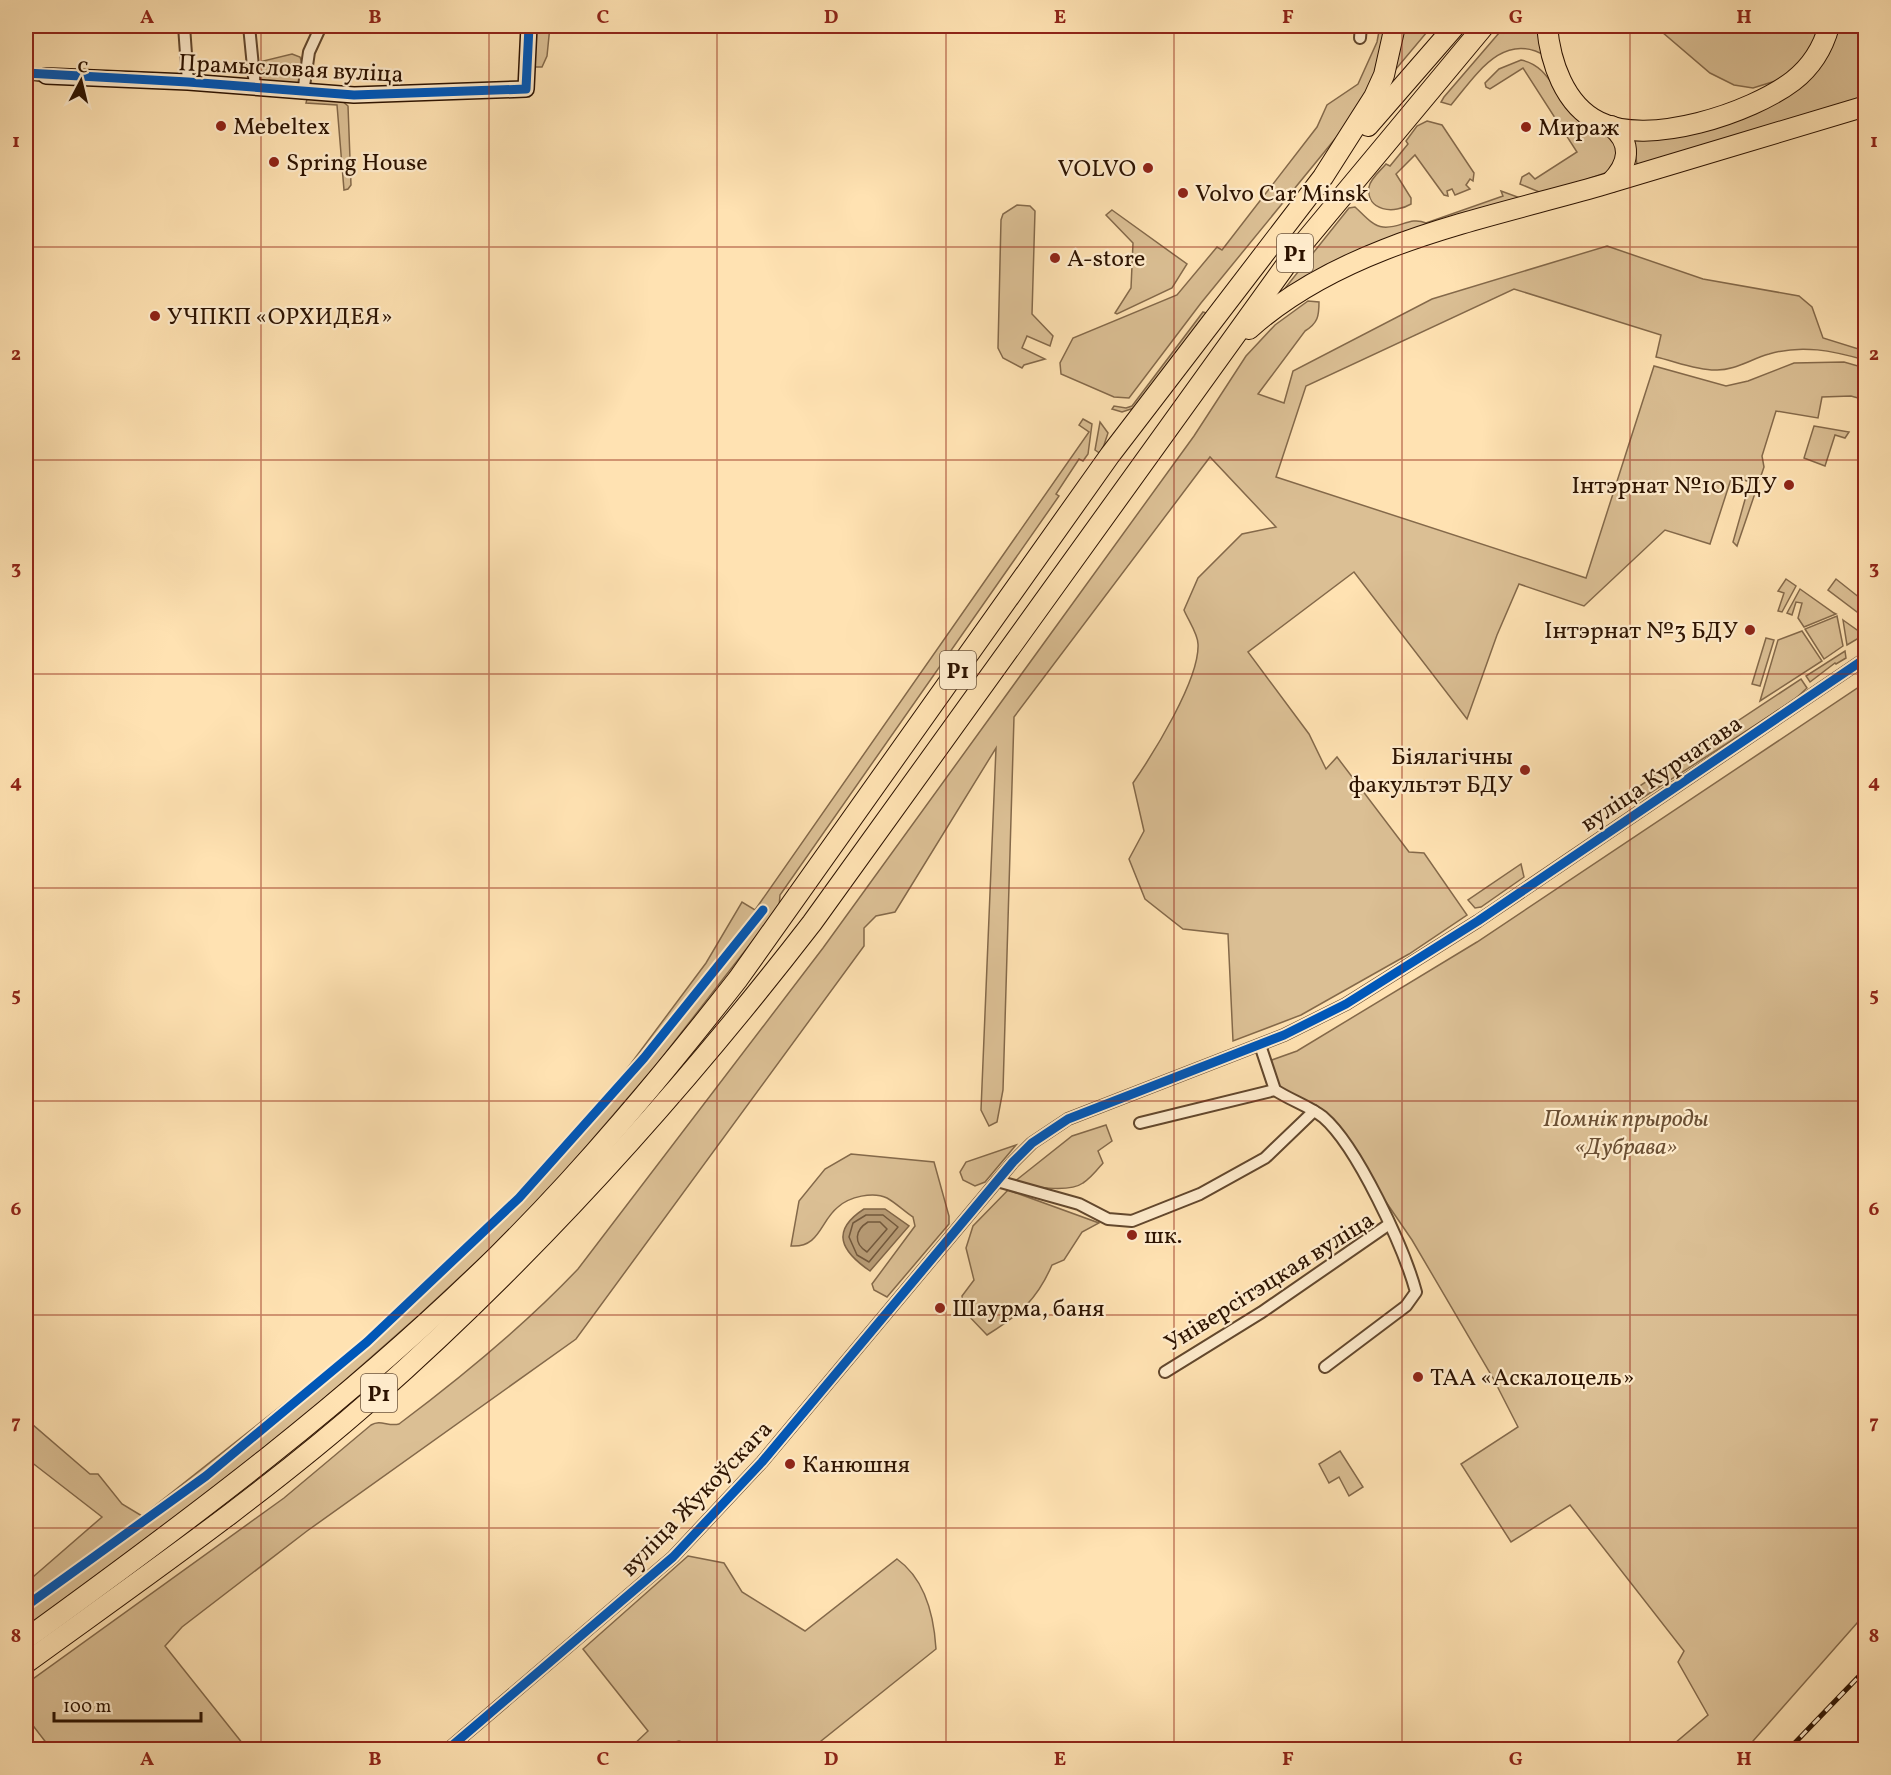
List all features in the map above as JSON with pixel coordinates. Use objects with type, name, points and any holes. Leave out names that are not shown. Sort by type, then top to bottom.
[{"type":"highway","points":[[1323,177],[1374,98],[1384,75],[1395,26]]},
{"type":"highway","name":"Р1","points":[[26,1639],[190,1520],[347,1393],[497,1256],[611,1135],[674,1061],[738,979],[1110,454],[1323,177],[1455,26]]},
{"type":"highway","name":"Р1","points":[[26,1663],[285,1472],[432,1344],[571,1208],[690,1075],[812,923],[1291,258],[1484,26]]},
{"type":"highway","points":[[1547,26],[1558,76],[1577,105],[1599,122],[1633,130],[1666,129],[1699,122],[1754,103],[1780,90],[1805,70],[1821,49],[1829,26]]},
{"type":"highway","points":[[1225,350],[1279,305],[1327,275],[1353,263],[1458,226],[1866,106]]},
{"type":"highway","points":[[1611,126],[1624,139],[1626,162],[1623,170],[1611,182]]},
{"type":"street","points":[[184,26],[188,82]]},
{"type":"street","points":[[249,26],[255,87]]},
{"type":"street","points":[[303,93],[309,52],[321,26]]},
{"type":"street","name":"Прамысловая вуліца","points":[[46,76],[188,82],[303,93],[354,95],[526,89],[529,26]]},
{"type":"street","points":[[1360,38],[1361,26]]},
{"type":"street","points":[[26,74],[46,76]]},
{"type":"street","name":"вуліца Курчатава","points":[[1260,1045],[1346,1004],[1478,921],[1866,658]]},
{"type":"street","points":[[1260,1045],[1275,1090]]},
{"type":"street","name":"вуліца Жукоўскага","points":[[447,1749],[673,1557],[762,1462],[997,1181],[1032,1143],[1068,1119],[1260,1045]]},
{"type":"street","points":[[1140,1123],[1275,1090],[1324,1118],[1339,1136],[1367,1179],[1388,1225]]},
{"type":"street","points":[[997,1181],[1079,1204],[1108,1219],[1131,1221],[1200,1194],[1265,1158],[1314,1111]]},
{"type":"street","name":"Універсітэцкая вуліца","points":[[1165,1372],[1262,1312],[1388,1225],[1407,1262],[1416,1292],[1406,1306],[1325,1367]]},
{"type":"green space","points":[[536,26],[550,26],[547,56],[542,67],[534,67]]},
{"type":"green space","points":[[1380,26],[1386,26],[1378,70],[1357,112],[1201,303],[1129,398],[1114,397],[1061,374],[1060,363],[1073,338],[1177,295],[1217,247],[1222,250],[1317,127],[1327,105],[1358,84],[1377,42]]},
{"type":"green space","points":[[1402,26],[1432,26],[1396,69],[1393,66]]},
{"type":"green space","points":[[1505,26],[1542,26],[1547,57],[1532,50],[1517,48],[1504,52],[1481,69],[1451,105],[1441,102],[1444,97]]},
{"type":"green space","points":[[1655,26],[1821,26],[1807,57],[1782,79],[1753,88],[1734,85],[1710,73]]},
{"type":"green space","points":[[1834,26],[1865,26],[1865,100],[1652,163],[1637,164],[1632,137],[1768,103]]},
{"type":"green space","points":[[292,54],[300,57],[302,65],[302,77],[298,88],[257,81],[259,62]]},
{"type":"green space","points":[[1521,60],[1537,67],[1570,107],[1608,134],[1619,145],[1614,170],[1544,194],[1520,184],[1522,177],[1529,173],[1535,179],[1577,152],[1523,68],[1490,89],[1486,87],[1485,83],[1499,69]]},
{"type":"green space","points":[[307,99],[341,100],[348,106],[351,185],[348,189],[344,190],[337,105],[306,103]]},
{"type":"green space","points":[[1427,121],[1442,125],[1474,173],[1473,181],[1470,179],[1466,185],[1470,189],[1455,195],[1452,189],[1447,191],[1448,196],[1444,195],[1415,155],[1396,174],[1411,198],[1411,204],[1390,210],[1377,206],[1369,195],[1371,181],[1386,164],[1390,166],[1408,144],[1406,141],[1417,126]]},
{"type":"green space","points":[[1501,191],[1523,199],[1282,292],[1349,208],[1355,207],[1371,222],[1383,227],[1415,221],[1426,223],[1503,196]]},
{"type":"green space","points":[[1017,205],[1030,206],[1035,211],[1032,314],[1053,336],[1050,346],[1027,336],[1022,348],[1045,359],[1024,365],[1022,368],[1003,358],[998,348],[1001,220],[1003,214]]},
{"type":"green space","points":[[1112,210],[1187,264],[1172,288],[1117,314],[1115,313],[1131,288],[1133,243],[1106,215]]},
{"type":"green space","points":[[1607,246],[1703,279],[1799,296],[1812,307],[1823,338],[1865,351],[1865,360],[1829,352],[1793,349],[1769,354],[1729,369],[1700,369],[1656,357],[1661,335],[1514,289],[1306,386],[1276,477],[1586,578],[1654,366],[1726,386],[1748,381],[1794,363],[1844,362],[1865,368],[1865,400],[1851,396],[1822,397],[1818,418],[1776,411],[1762,456],[1764,467],[1737,546],[1733,542],[1750,482],[1732,476],[1710,544],[1665,530],[1584,606],[1519,584],[1497,635],[1467,719],[1354,572],[1248,652],[1309,734],[1326,769],[1337,757],[1409,852],[1424,853],[1467,915],[1409,954],[1301,1015],[1233,1041],[1228,934],[1183,929],[1145,899],[1129,859],[1144,831],[1133,783],[1174,716],[1192,676],[1197,659],[1198,640],[1184,610],[1198,578],[1242,534],[1276,527],[1210,457],[1014,717],[1003,1090],[997,1122],[989,1126],[981,1110],[996,748],[895,912],[876,916],[864,928],[864,946],[576,1339],[307,1531],[182,1627],[165,1646],[247,1749],[201,1749],[199,1747],[195,1750],[51,1749],[31,1723],[26,1726],[26,1684],[284,1498],[371,1425],[375,1423],[399,1424],[492,1350],[578,1269],[823,948],[1194,436],[1246,356],[1275,325],[1308,301],[1319,302],[1315,322],[1305,331],[1258,394],[1284,403],[1293,371],[1432,299]]},
{"type":"green space","points":[[1203,312],[1206,313],[1134,408],[1122,412],[1112,409],[1114,406],[1126,408],[1132,406]]},
{"type":"green space","points":[[1083,419],[1092,424],[1088,454],[1083,461],[1079,459],[1056,494],[1059,496],[780,895],[779,907],[657,1064],[530,1212],[418,1316],[293,1426],[194,1505],[26,1628],[26,1583],[102,1517],[26,1458],[26,1419],[90,1474],[98,1474],[122,1504],[142,1516],[361,1343],[534,1177],[609,1093],[706,963],[742,902],[755,910],[1089,432],[1079,425]]},
{"type":"green space","points":[[1100,422],[1108,433],[1101,454],[1095,450]]},
{"type":"green space","points":[[1814,426],[1849,432],[1845,438],[1835,435],[1825,466],[1804,458]]},
{"type":"green space","points":[[1786,579],[1796,586],[1782,612],[1778,611],[1784,593],[1778,591]]},
{"type":"green space","points":[[1836,579],[1865,602],[1865,618],[1828,590]]},
{"type":"green space","points":[[1800,589],[1836,614],[1804,627],[1798,618],[1802,603],[1796,602],[1792,615],[1787,613]]},
{"type":"green space","points":[[1837,616],[1843,646],[1824,659],[1805,629]]},
{"type":"green space","points":[[1843,620],[1864,635],[1847,645]]},
{"type":"green space","points":[[1802,631],[1822,661],[1760,701],[1778,640]]},
{"type":"green space","points":[[1766,638],[1774,640],[1760,686],[1752,684]]},
{"type":"green space","points":[[1845,651],[1846,658],[1835,663],[1810,682],[1806,676]]},
{"type":"green space","points":[[1801,679],[1807,688],[1794,700],[1636,802],[1626,795]]},
{"type":"green space","name":"Помнік прыроды «Дубрава»","points":[[1865,683],[1865,1614],[1746,1749],[1668,1749],[1708,1715],[1678,1662],[1684,1651],[1570,1505],[1511,1542],[1461,1464],[1518,1427],[1493,1378],[1412,1240],[1330,1120],[1277,1089],[1269,1061],[1297,1051],[1477,942]]},
{"type":"green space","points":[[1521,864],[1524,877],[1481,907],[1475,908],[1468,900]]},
{"type":"green space","points":[[1106,1125],[1112,1141],[1098,1151],[1103,1163],[1083,1183],[1068,1188],[1059,1188],[1029,1186],[1014,1182],[1072,1136]]},
{"type":"green space","points":[[1016,1145],[985,1182],[975,1186],[963,1180],[960,1172],[966,1162]]},
{"type":"green space","points":[[851,1154],[934,1162],[949,1216],[949,1224],[887,1297],[874,1290],[872,1284],[915,1226],[913,1217],[887,1198],[868,1195],[848,1200],[832,1213],[808,1243],[791,1246],[799,1201],[825,1169]]},
{"type":"green space","points":[[1008,1190],[1099,1223],[1082,1232],[1064,1260],[1052,1265],[1040,1288],[1026,1306],[1009,1321],[987,1335],[964,1311],[962,1296],[974,1280],[966,1248],[973,1226]]},
{"type":"green space","points":[[1340,1451],[1363,1487],[1349,1496],[1339,1477],[1329,1483],[1319,1464]]},
{"type":"green space","points":[[688,1556],[724,1563],[742,1592],[805,1631],[897,1559],[915,1577],[926,1599],[933,1624],[936,1649],[811,1749],[704,1749],[679,1741],[660,1746],[658,1749],[629,1749],[648,1731],[583,1649]]},
{"type":"water","points":[[1865,153],[1866,206],[1858,180],[1859,167]]},
{"type":"water","points":[[864,1209],[885,1209],[909,1226],[870,1271],[852,1256],[843,1241],[843,1233],[847,1225]]},
{"type":"railway","points":[[1788,1750],[1866,1669]]},
{"type":"cycle path","points":[[26,73],[188,82],[354,95],[526,89],[529,26]]},
{"type":"cycle path","points":[[447,1750],[673,1557],[762,1462],[1013,1162],[1032,1143],[1068,1119],[1284,1035],[1346,1004],[1478,921],[1866,658]]},
{"type":"cycle path","points":[[26,1606],[206,1476],[367,1342],[519,1198],[644,1058],[763,910]]},
{"type":"place","name":"Mebeltex","points":[[221,126]]},
{"type":"place","name":"Мираж","points":[[1526,127]]},
{"type":"place","name":"Spring House","points":[[274,162]]},
{"type":"place","name":"VOLVO","points":[[1148,168]]},
{"type":"place","name":"Volvo Car Minsk","points":[[1183,193]]},
{"type":"place","name":"А-store","points":[[1055,258]]},
{"type":"place","name":"УЧПКП «ОРХИДЕЯ»","points":[[155,316]]},
{"type":"place","name":"Інтэрнат №10 БДУ","points":[[1789,485]]},
{"type":"place","name":"Інтэрнат №3 БДУ","points":[[1750,630]]},
{"type":"place","name":"Біялагічны факультэт БДУ","points":[[1525,770]]},
{"type":"place","name":"шк.","points":[[1132,1235]]},
{"type":"place","name":"Шаурма, баня","points":[[940,1308]]},
{"type":"place","name":"ТАА «Аскалоцель»","points":[[1418,1377]]},
{"type":"place","name":"Канюшня","points":[[790,1464]]}]
